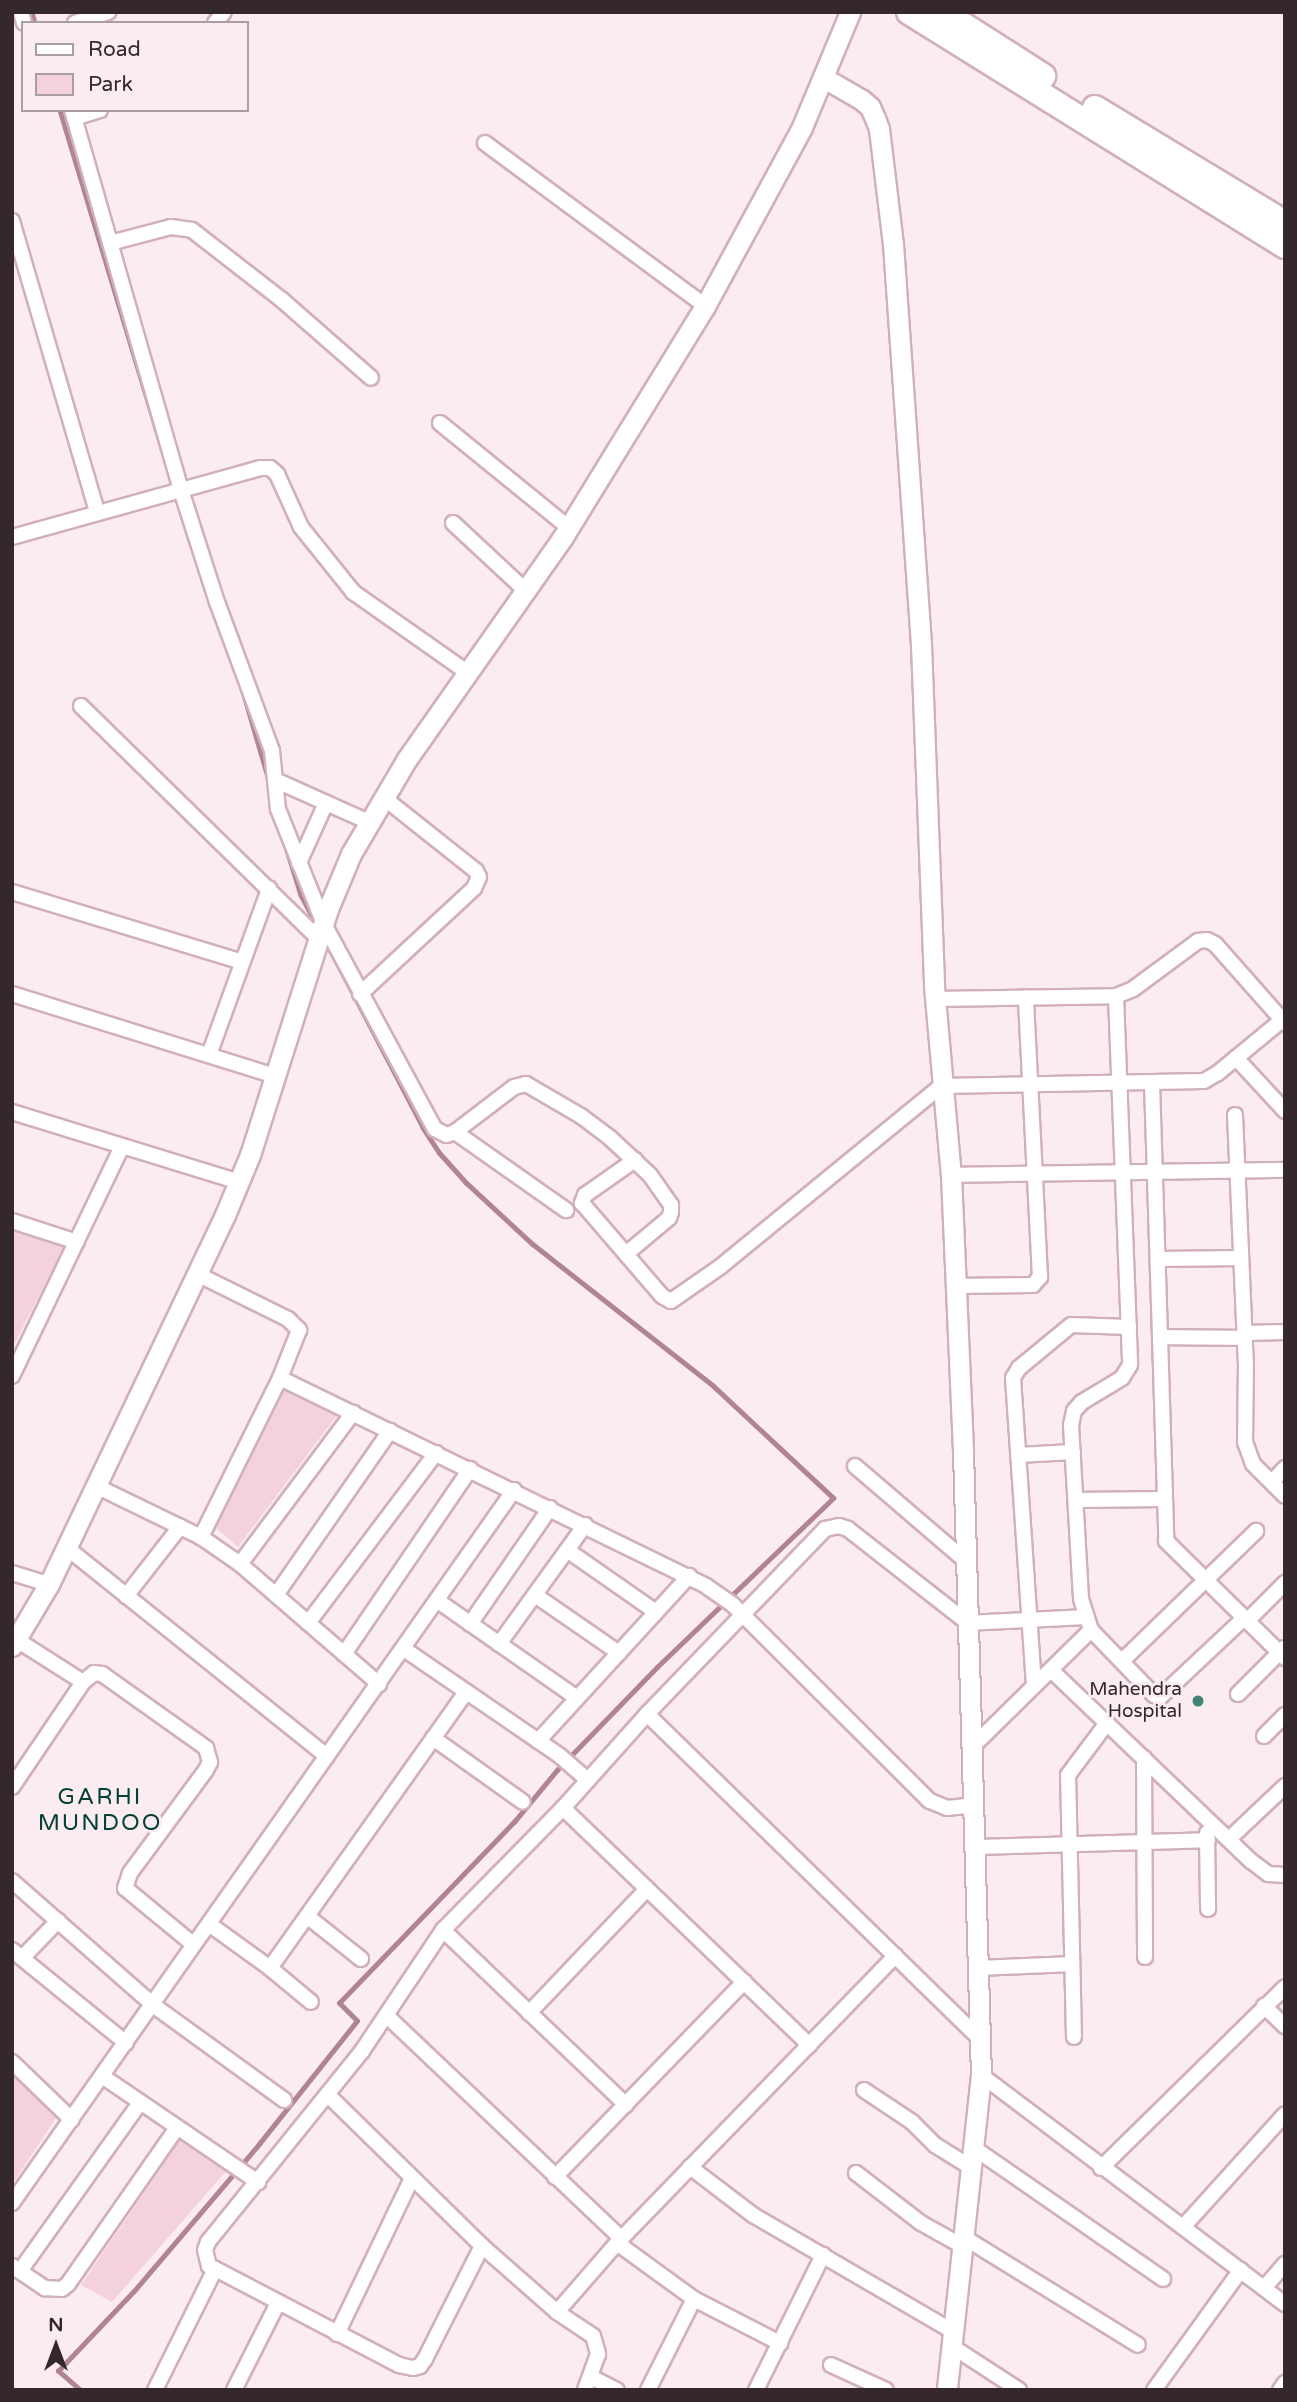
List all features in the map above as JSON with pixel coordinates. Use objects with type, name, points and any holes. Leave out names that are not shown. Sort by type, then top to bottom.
[{"type":"highway","points":[[909,12],[1285,246]]},
{"type":"highway","points":[[943,12],[1285,223]]},
{"type":"street","points":[[81,21],[108,12]]},
{"type":"street","points":[[83,1682],[14,1643],[67,1548],[239,1182],[340,878],[383,797],[568,527],[705,306],[764,204],[824,78],[850,12]]},
{"type":"street","points":[[824,78],[870,107],[881,142],[893,244],[921,645],[935,999],[951,1175],[967,1562],[981,2075],[947,2390]]},
{"type":"street","points":[[73,114],[175,491],[272,751],[278,809],[321,931],[360,994],[435,1129],[447,1135],[455,1132],[514,1087],[526,1084],[581,1116],[635,1160],[665,1196],[671,1212],[669,1218],[626,1254]]},
{"type":"street","points":[[485,143],[705,306]]},
{"type":"street","points":[[12,221],[97,512]]},
{"type":"street","points":[[110,243],[170,227],[192,230],[282,300],[371,378]]},
{"type":"street","points":[[440,423],[568,527]]},
{"type":"street","points":[[12,537],[175,491],[270,468],[277,474],[301,527],[353,592],[467,672]]},
{"type":"street","points":[[453,523],[524,589]]},
{"type":"street","points":[[81,706],[269,889],[321,931]]},
{"type":"street","points":[[275,780],[369,822]]},
{"type":"street","points":[[360,994],[474,888],[479,877],[476,871],[383,797]]},
{"type":"street","points":[[299,863],[326,803]]},
{"type":"street","points":[[209,1055],[269,889]]},
{"type":"street","points":[[12,892],[243,962]]},
{"type":"street","points":[[635,1160],[582,1198],[586,1208],[662,1296],[671,1301],[677,1300],[941,1086],[1204,1081],[1283,1021],[1215,944],[1207,940],[1198,942],[1133,989],[1116,996],[935,999]]},
{"type":"street","points":[[12,994],[276,1076]]},
{"type":"street","points":[[1116,996],[1129,1326],[1128,1374],[1082,1402],[1074,1411],[1071,1424],[1081,1599],[1088,1623],[1154,1695],[1160,1697],[1285,1583]]},
{"type":"street","points":[[956,1286],[1038,1283],[1036,1174],[1026,998]]},
{"type":"street","points":[[1236,1058],[1285,1111]]},
{"type":"street","points":[[1152,1083],[1166,1541],[1283,1652],[1238,1694]]},
{"type":"street","points":[[12,1112],[239,1182]]},
{"type":"street","points":[[1235,1115],[1244,1335],[1245,1442],[1253,1464],[1285,1496]]},
{"type":"street","points":[[455,1132],[566,1210]]},
{"type":"street","points":[[12,1376],[17,1356],[77,1242],[122,1146]]},
{"type":"street","points":[[951,1175],[1155,1170],[1268,1173],[1285,1170]]},
{"type":"street","points":[[12,1221],[77,1242]]},
{"type":"street","points":[[1158,1259],[1241,1258]]},
{"type":"street","points":[[197,1274],[295,1323],[299,1330],[280,1378],[201,1537]]},
{"type":"street","points":[[1034,1686],[1013,1378],[1019,1368],[1071,1325],[1129,1326]]},
{"type":"street","points":[[1160,1337],[1285,1332]]},
{"type":"street","points":[[280,1378],[689,1577],[726,1601],[930,1801],[947,1808],[974,1805]]},
{"type":"street","points":[[240,1564],[353,1413]]},
{"type":"street","points":[[276,1595],[390,1431]]},
{"type":"street","points":[[1018,1455],[1073,1452]]},
{"type":"street","points":[[309,1623],[436,1453]]},
{"type":"street","points":[[855,1466],[967,1562]]},
{"type":"street","points":[[1272,1482],[1285,1468]]},
{"type":"street","points":[[344,1654],[470,1469]]},
{"type":"street","points":[[96,1486],[201,1537],[240,1564],[379,1684]]},
{"type":"street","points":[[15,2195],[72,2120],[514,1490]]},
{"type":"street","points":[[1076,1500],[1164,1499]]},
{"type":"street","points":[[470,1624],[550,1508]]},
{"type":"street","points":[[499,1644],[585,1525]]},
{"type":"street","points":[[482,2246],[420,2366],[399,2365],[337,2334],[215,2270],[206,2259],[208,2242],[329,2096],[387,2016],[443,1930],[563,1808],[647,1714],[744,1618],[825,1530],[839,1525],[968,1623],[1030,1620],[1088,1623]]},
{"type":"street","points":[[126,1596],[180,1527]]},
{"type":"street","points":[[1122,1661],[1256,1531]]},
{"type":"street","points":[[67,1548],[327,1756]]},
{"type":"street","points":[[567,1550],[656,1612]]},
{"type":"street","points":[[12,1573],[49,1584]]},
{"type":"street","points":[[538,1741],[689,1577]]},
{"type":"street","points":[[535,1595],[619,1653]]},
{"type":"street","points":[[438,1601],[577,1698]]},
{"type":"street","points":[[972,1747],[1051,1670],[1088,1623]]},
{"type":"street","points":[[404,1649],[560,1756],[588,1780]]},
{"type":"street","points":[[1051,1670],[1268,1874],[1285,1875]]},
{"type":"street","points":[[15,1778],[83,1682],[94,1673],[103,1674],[206,1748],[210,1754],[206,1770],[130,1872],[125,1888],[130,1895],[194,1945]]},
{"type":"street","points":[[271,1968],[466,1692]]},
{"type":"street","points":[[647,1714],[981,2039]]},
{"type":"street","points":[[1264,1736],[1285,1715]]},
{"type":"street","points":[[1074,2037],[1068,1775],[1107,1723]]},
{"type":"street","points":[[433,1738],[523,1802]]},
{"type":"street","points":[[1144,1758],[1145,1957]]},
{"type":"street","points":[[1229,1839],[1285,1786]]},
{"type":"street","points":[[563,1808],[809,2045]]},
{"type":"street","points":[[1206,1817],[1208,1909]]},
{"type":"street","points":[[975,1847],[1208,1840]]},
{"type":"street","points":[[12,1881],[153,2005],[284,2101]]},
{"type":"street","points":[[529,2013],[647,1889]]},
{"type":"street","points":[[307,1916],[361,1959]]},
{"type":"street","points":[[58,1921],[17,1954],[126,2043]]},
{"type":"street","points":[[209,1924],[271,1968],[311,2002]]},
{"type":"street","points":[[443,1930],[626,2105]]},
{"type":"street","points":[[557,2312],[620,2241],[895,1956]]},
{"type":"street","points":[[979,1968],[1072,1964]]},
{"type":"street","points":[[555,2177],[744,1982]]},
{"type":"street","points":[[1101,2168],[1285,1987]]},
{"type":"street","points":[[1264,2006],[1285,2026]]},
{"type":"street","points":[[387,2016],[620,2241],[694,2299],[780,2343]]},
{"type":"street","points":[[12,2062],[72,2120]]},
{"type":"street","points":[[981,2075],[1285,2304]]},
{"type":"street","points":[[102,2076],[176,2129],[258,2182]]},
{"type":"street","points":[[864,2090],[912,2122],[935,2145],[972,2168]]},
{"type":"street","points":[[329,2096],[482,2246],[557,2312],[593,2336],[598,2354],[588,2384],[617,2390]]},
{"type":"street","points":[[140,2103],[16,2269],[53,2290],[68,2284],[176,2129]]},
{"type":"street","points":[[1183,2227],[1285,2114]]},
{"type":"street","points":[[974,2148],[1163,2279]]},
{"type":"street","points":[[691,2167],[753,2215],[823,2255],[953,2339],[1019,2390]]},
{"type":"street","points":[[856,2173],[921,2223],[965,2242],[1138,2345]]},
{"type":"street","points":[[337,2334],[412,2178]]},
{"type":"street","points":[[756,2390],[823,2255]]},
{"type":"street","points":[[1264,2288],[1285,2264]]},
{"type":"street","points":[[155,2390],[215,2270]]},
{"type":"street","points":[[1154,2390],[1241,2270]]},
{"type":"street","points":[[648,2390],[694,2299]]},
{"type":"street","points":[[234,2390],[278,2303]]},
{"type":"street","points":[[831,2365],[886,2390]]},
{"type":"street","points":[[1280,2390],[1285,2384]]},
{"type":"green space","points":[[12,1228],[65,1245],[15,1343],[12,1342]]},
{"type":"green space","points":[[285,1389],[338,1414],[238,1547],[216,1528]]},
{"type":"green space","points":[[12,2074],[56,2118],[15,2180],[12,2179]]},
{"type":"green space","points":[[184,2134],[228,2169],[112,2302],[81,2285]]},
{"type":"waterway","points":[[32,12],[34,21]]},
{"type":"waterway","points":[[61,112],[190,541]]},
{"type":"waterway","points":[[242,688],[268,777]]},
{"type":"waterway","points":[[287,850],[301,895],[314,919]]},
{"type":"waterway","points":[[80,2390],[58,2371],[134,2291],[259,2144],[357,2021],[339,2003],[514,1822],[557,1770],[657,1667],[833,1498],[713,1386],[532,1244],[466,1183],[439,1153],[423,1128],[329,948]]},
{"type":"place","name":"Mahendra Hospital","points":[[1198,1701]]},
{"type":"district","name":"GARHI MUNDOO","points":[[100,1810]]}]
